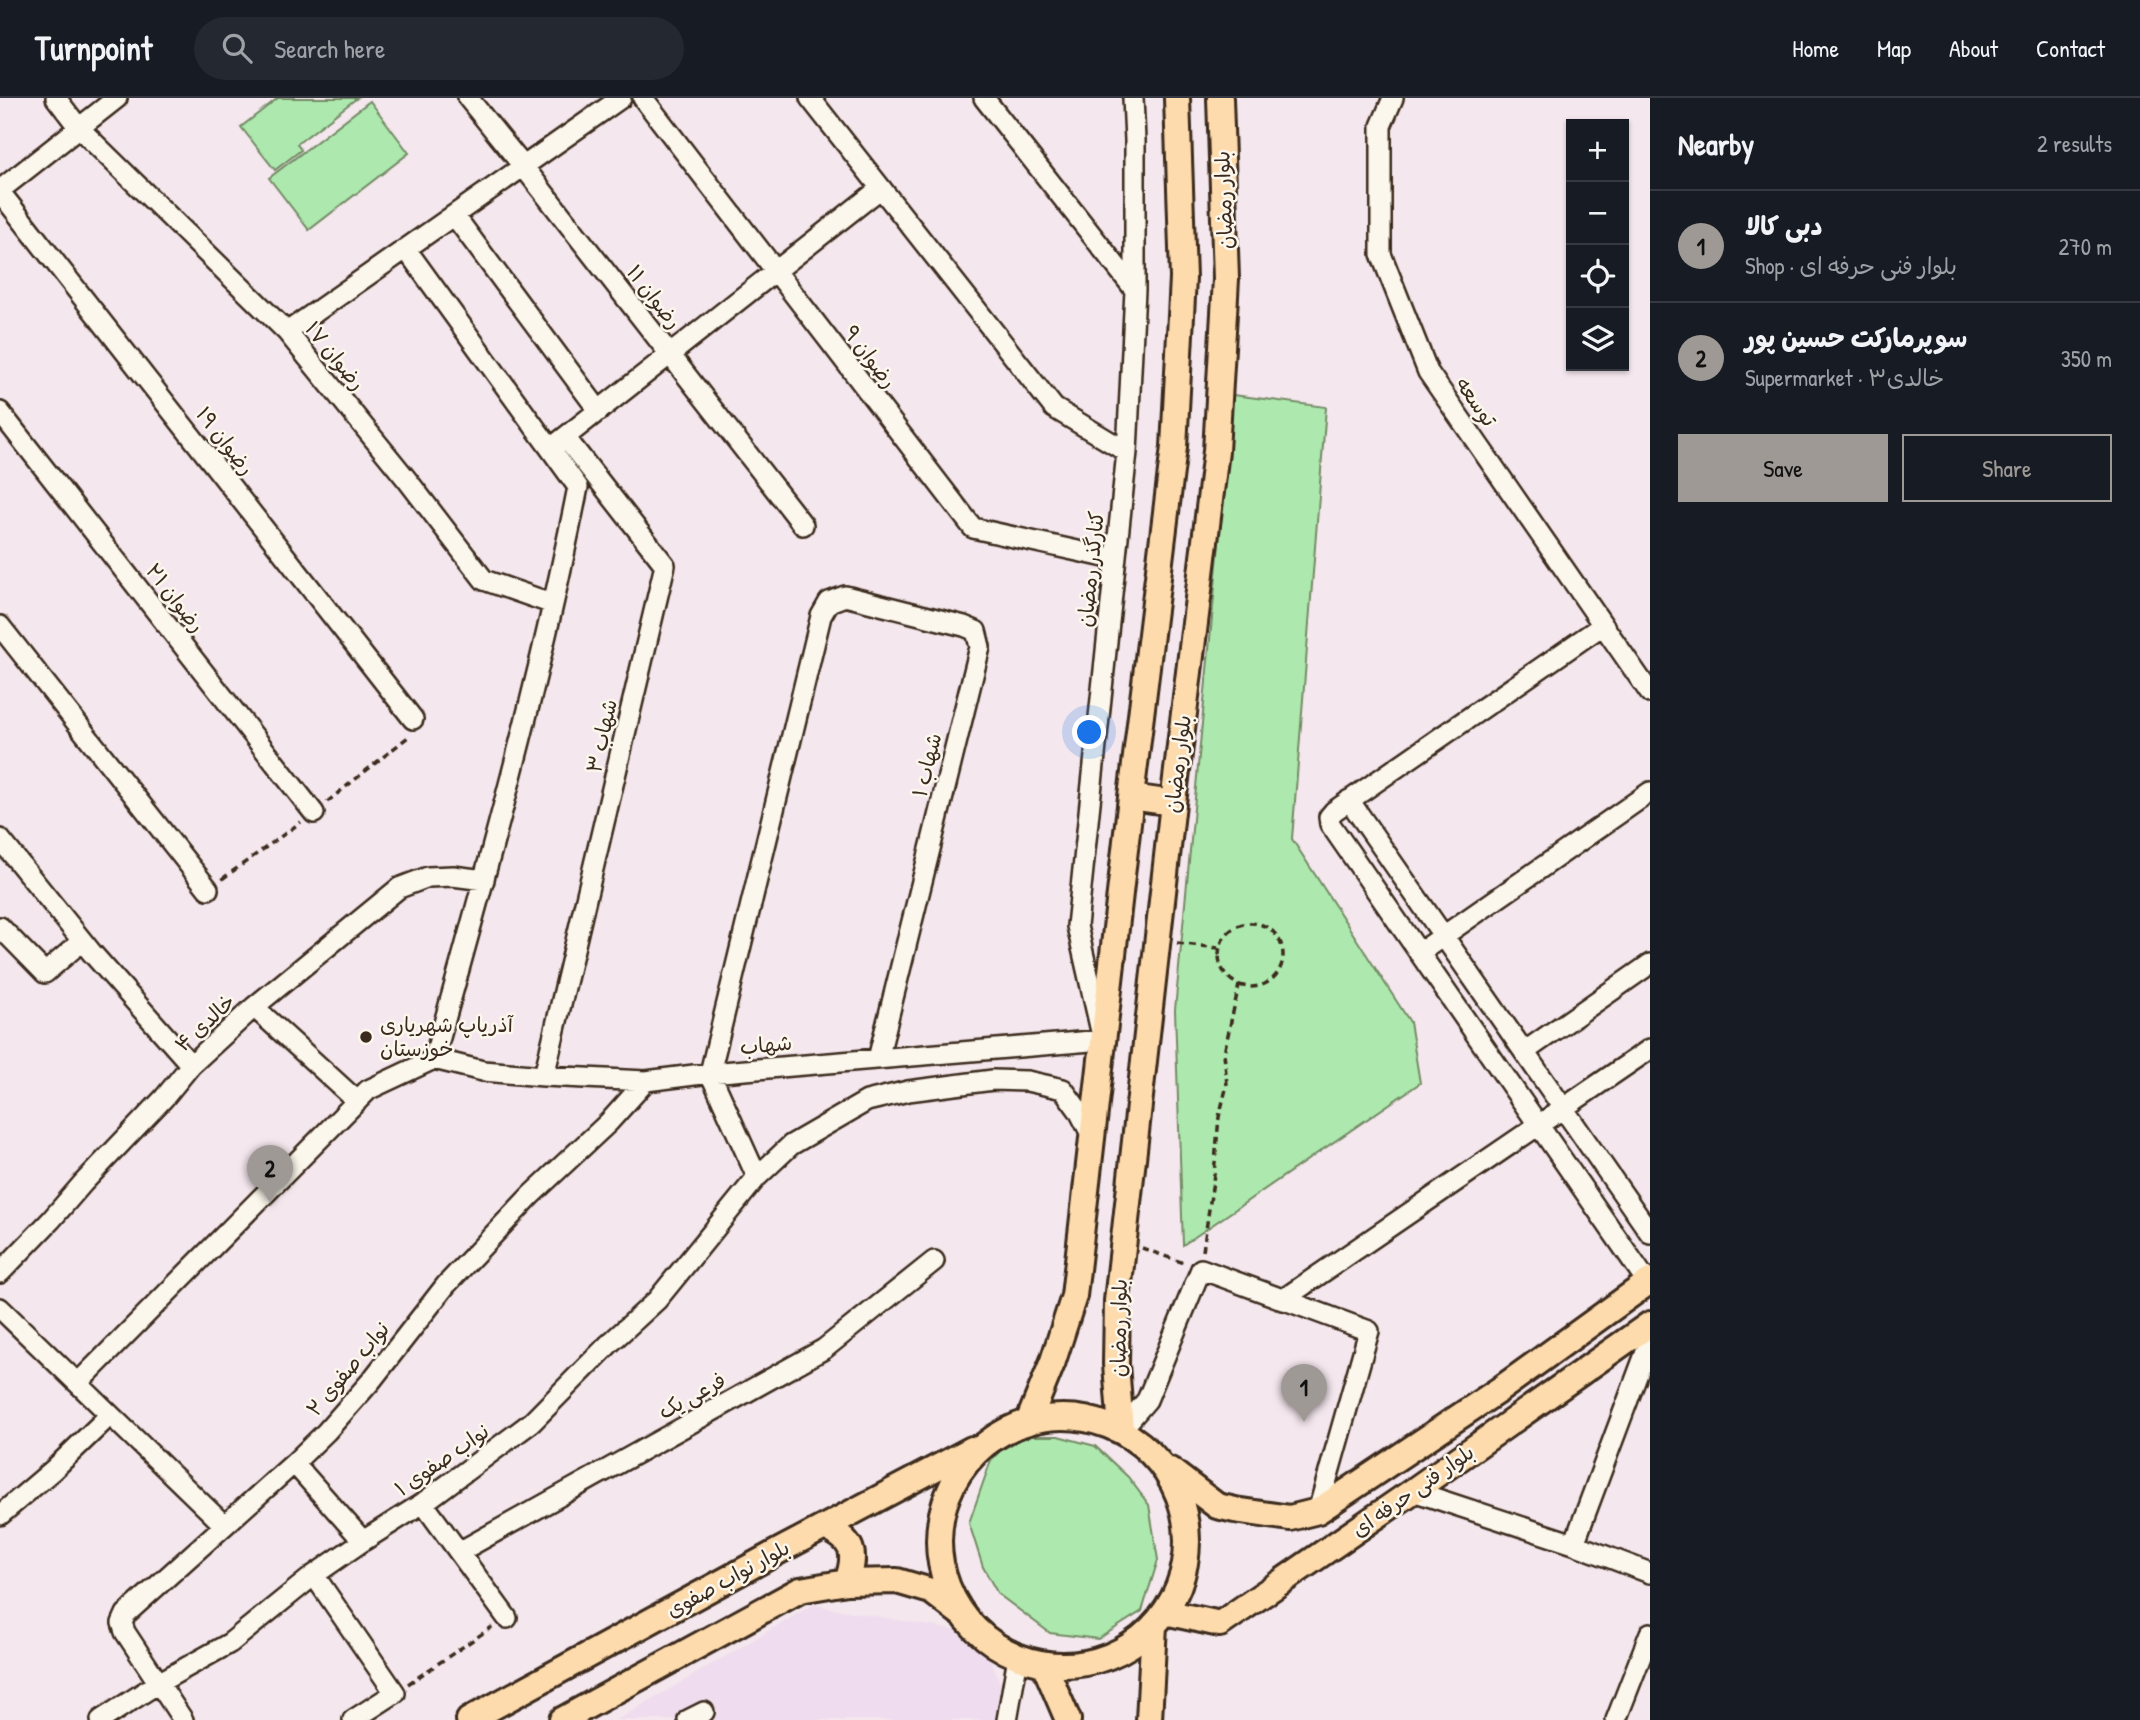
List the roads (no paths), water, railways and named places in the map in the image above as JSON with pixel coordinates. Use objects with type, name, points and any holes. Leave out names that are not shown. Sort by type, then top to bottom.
[{"type":"main road","name":"بلوار رمضان","points":[[1029,1420],[1053,1361],[1074,1296],[1174,447],[1183,278],[1177,98]]},
{"type":"main road","name":"بلوار رمضان","points":[[1121,1430],[1116,1364],[1116,1301],[1216,451],[1226,279],[1220,98]]},
{"type":"main road","points":[[1131,797],[1173,803]]},
{"type":"main road","name":"بلوار فنی حرفه ای","points":[[1161,1462],[1217,1506],[1290,1518],[1318,1511],[1499,1390],[1649,1282]]},
{"type":"main road","name":"بلوار فنی حرفه ای","points":[[1160,1618],[1220,1624],[1650,1324]]},
{"type":"main road","points":[[1149,1720],[1160,1618],[1182,1576],[1187,1536],[1180,1497],[1161,1462],[1121,1430],[1076,1416],[1029,1420],[988,1440],[956,1476],[939,1522],[942,1571],[962,1615],[981,1635],[1018,1657],[1044,1664],[1085,1664],[1122,1650],[1160,1618]]},
{"type":"main road","name":"بلوار نواب صفوی","points":[[470,1720],[988,1440]]},
{"type":"main road","points":[[825,1527],[842,1536],[853,1552],[847,1582]]},
{"type":"main road","name":"بلوار نواب صفوی","points":[[562,1720],[800,1590],[847,1582],[897,1581],[931,1591],[962,1615]]},
{"type":"main road","points":[[1044,1664],[1068,1720]]},
{"type":"street","name":"رضوان ۱۷","points":[[56,98],[79,128],[287,332],[484,580],[553,604]]},
{"type":"street","points":[[0,191],[117,98]]},
{"type":"street","name":"رضوان ۱۱","points":[[468,98],[803,525]]},
{"type":"street","points":[[287,332],[621,98]]},
{"type":"street","name":"رضوان ۹","points":[[643,98],[973,528],[1114,559]]},
{"type":"street","points":[[810,98],[1054,408],[1127,452]]},
{"type":"street","points":[[984,98],[1135,290]]},
{"type":"street","name":"کنارگذر رمضان","points":[[1103,1040],[1077,926],[1127,452],[1135,290],[1133,98]]},
{"type":"street","name":"توسعه","points":[[1392,98],[1381,126],[1381,254],[1428,372],[1650,693]]},
{"type":"street","points":[[558,443],[881,188]]},
{"type":"street","name":"رضوان ۱۹","points":[[0,191],[413,719]]},
{"type":"street","points":[[454,215],[599,411]]},
{"type":"street","points":[[78,1383],[368,1090],[434,1059],[484,880],[562,572],[579,487],[558,443],[406,248]]},
{"type":"street","name":"رضوان ۲۱","points":[[0,412],[314,813]]},
{"type":"street","name":"شهاب ۳","points":[[544,1076],[666,565],[558,443]]},
{"type":"street","name":"شهاب ۱","points":[[710,1073],[821,616],[829,602],[845,596],[964,626],[976,631],[980,647],[878,1059]]},
{"type":"street","points":[[1603,625],[1349,800],[1329,817],[1330,824],[1649,1282]]},
{"type":"street","points":[[0,626],[208,889]]},
{"type":"street","points":[[1419,953],[1650,792]]},
{"type":"street","points":[[1349,800],[1650,1233]]},
{"type":"street","points":[[0,839],[82,942],[191,1065]]},
{"type":"street","name":"خالدی ۴","points":[[0,1273],[164,1098],[191,1065],[254,1007],[400,888],[428,877],[453,876],[484,880]]},
{"type":"street","points":[[0,927],[45,973],[82,942]]},
{"type":"street","points":[[1524,1052],[1650,964]]},
{"type":"street","points":[[254,1007],[357,1101]]},
{"type":"street","name":"شهاب","points":[[434,1059],[483,1071],[646,1081],[710,1073],[1103,1040]]},
{"type":"street","points":[[1282,1300],[1650,1049]]},
{"type":"street","points":[[710,1073],[757,1177]]},
{"type":"street","name":"نواب صفوی ۱","points":[[101,1720],[160,1682],[230,1643],[314,1574],[423,1503],[532,1422],[657,1300],[757,1177],[791,1145],[867,1101],[908,1091],[993,1080],[1027,1081],[1063,1089],[1092,1136]]},
{"type":"street","name":"نواب صفوی ۲","points":[[160,1682],[125,1632],[122,1623],[126,1614],[326,1432],[371,1381],[446,1286],[531,1195],[609,1122],[646,1081]]},
{"type":"street","name":"فرعی یک","points":[[459,1552],[824,1349],[934,1261]]},
{"type":"street","points":[[1121,1430],[1147,1400],[1200,1269],[1369,1331],[1318,1511]]},
{"type":"street","points":[[0,1308],[224,1525]]},
{"type":"street","points":[[1574,1544],[1650,1341]]},
{"type":"street","points":[[0,1515],[53,1471],[110,1415]]},
{"type":"street","points":[[294,1463],[363,1541]]},
{"type":"street","points":[[1413,1491],[1574,1544],[1650,1573]]},
{"type":"street","points":[[423,1503],[507,1618]]},
{"type":"street","points":[[314,1574],[395,1693],[353,1720]]},
{"type":"street","points":[[1616,1720],[1650,1633]]},
{"type":"street","points":[[1007,1720],[1018,1657]]},
{"type":"street","points":[[160,1682],[183,1720]]},
{"type":"place","name":"آذریاپ شهریاری خوزستان","points":[[366,1037]]},
{"type":"place","name":"سوپرمارکت حسین پور","points":[[270,1203]]},
{"type":"place","name":"دبی کالا","points":[[1304,1422]]}]
